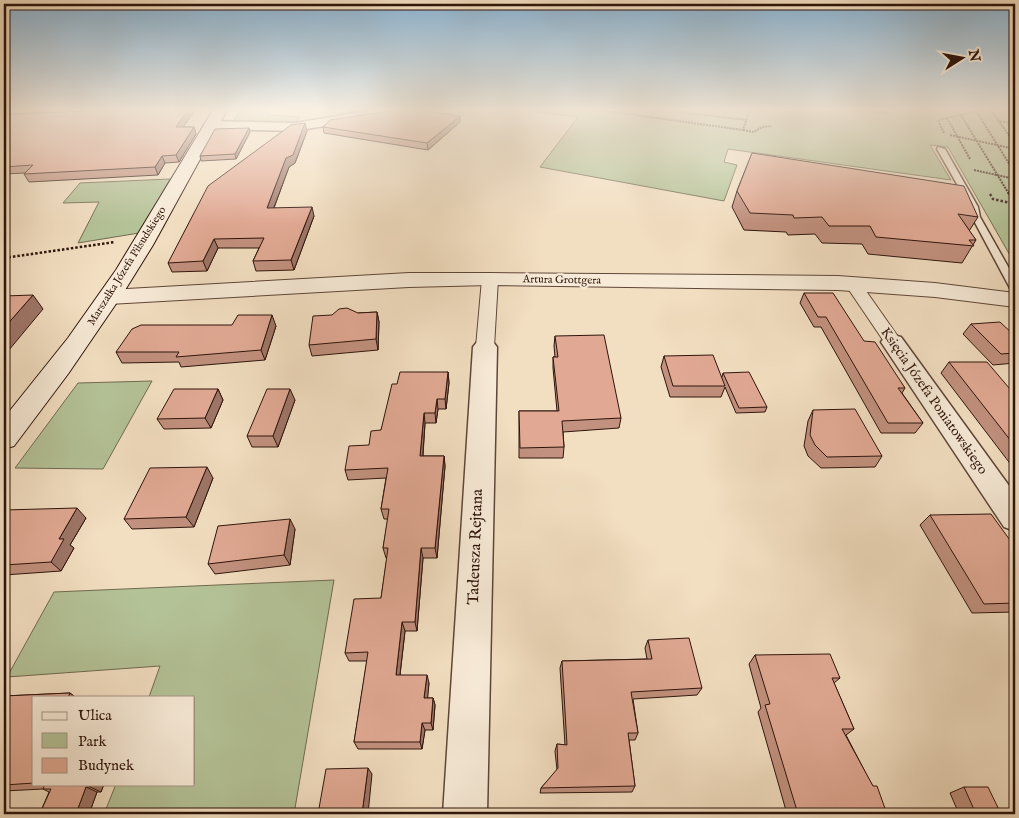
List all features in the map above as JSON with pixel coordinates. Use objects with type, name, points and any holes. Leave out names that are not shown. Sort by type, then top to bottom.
[{"type":"street","name":"Marszałka Józefa Piłsudskiego","points":[[4,438],[55,374],[109,297],[145,242],[199,148]]},
{"type":"street","name":"Artura Grottgera","points":[[109,297],[409,280],[490,279],[853,284],[935,290],[1015,300]]},
{"type":"street","name":"Tadeusza Rejtana","points":[[465,814],[485,347],[490,279]]},
{"type":"street","name":"Księcia Józefa Poniatowskiego","points":[[853,284],[1015,518]]},
{"type":"lane","points":[[941,149],[974,207],[976,217],[1015,288]]},
{"type":"path","points":[[964,148],[980,178]]},
{"type":"path","points":[[981,148],[1015,204]]},
{"type":"path","points":[[999,148],[1015,173]]},
{"type":"path","points":[[970,170],[1015,179]]},
{"type":"path","points":[[989,192],[993,199],[1015,204]]},
{"type":"path","points":[[4,258],[120,241]]},
{"type":"green space","points":[[554,148],[932,148],[951,180],[728,149],[724,162],[737,165],[724,201],[540,167]]},
{"type":"green space","points":[[949,148],[1015,148],[1015,264]]},
{"type":"green space","points":[[170,179],[139,233],[78,243],[99,202],[63,203],[80,183]]},
{"type":"green space","points":[[152,381],[103,469],[15,468],[78,383]]},
{"type":"green space","points":[[334,580],[294,814],[104,814],[115,786],[195,786],[195,696],[149,696],[160,666],[7,677],[54,592]]},
{"type":"building","points":[[4,148],[180,148],[176,155],[162,156],[155,167],[24,174],[33,165],[4,167]]},
{"type":"building","points":[[204,148],[238,148],[235,154],[200,156]]},
{"type":"building","points":[[259,148],[296,148],[293,155],[286,158],[267,208],[312,207],[291,260],[253,261],[264,238],[214,239],[203,261],[168,263],[208,186]]},
{"type":"building","points":[[752,153],[964,186],[978,217],[958,214],[976,240],[969,240],[974,246],[876,237],[870,226],[829,226],[822,217],[794,218],[793,215],[750,213],[737,191]]},
{"type":"building","points":[[804,293],[833,293],[864,341],[875,342],[905,388],[898,388],[923,423],[888,423],[826,317],[818,317]]},
{"type":"building","points":[[33,295],[4,328],[4,296]]},
{"type":"building","points":[[347,308],[358,313],[377,312],[376,339],[309,345],[313,316],[332,315],[339,309]]},
{"type":"building","points":[[238,315],[272,315],[261,350],[176,357],[179,352],[116,352],[132,329],[141,325],[232,325]]},
{"type":"building","points":[[1000,322],[1015,336],[1015,353],[1001,354],[971,324]]},
{"type":"building","points":[[604,335],[621,418],[562,421],[564,447],[520,448],[519,411],[559,411],[553,357],[558,357],[555,336]]},
{"type":"building","points":[[713,355],[725,386],[673,386],[664,356]]},
{"type":"building","points":[[949,362],[987,362],[1015,395],[1015,446]]},
{"type":"building","points":[[400,372],[448,372],[445,399],[437,399],[435,413],[424,413],[420,456],[444,456],[435,548],[421,548],[415,622],[402,622],[396,675],[427,675],[424,698],[433,698],[431,723],[422,723],[420,742],[354,742],[368,652],[345,653],[354,599],[381,598],[388,548],[383,548],[389,509],[381,509],[388,468],[345,470],[349,446],[369,445],[371,431],[381,430],[392,384],[397,384]]},
{"type":"building","points":[[749,372],[767,407],[739,408],[723,373]]},
{"type":"building","points":[[174,389],[218,389],[205,418],[157,419]]},
{"type":"building","points":[[267,389],[290,389],[273,436],[247,436]]},
{"type":"building","points":[[855,409],[882,456],[827,457],[815,445],[810,435],[813,410]]},
{"type":"building","points":[[207,467],[186,517],[124,519],[150,468]]},
{"type":"building","points":[[77,508],[59,539],[64,539],[51,562],[4,565],[4,510]]},
{"type":"building","points":[[991,514],[1015,547],[1015,603],[984,604],[930,515]]},
{"type":"building","points":[[290,519],[284,555],[208,564],[218,526]]},
{"type":"building","points":[[689,638],[702,688],[631,692],[638,733],[628,733],[635,786],[541,788],[558,768],[557,744],[567,745],[562,661],[652,659],[648,640]]},
{"type":"building","points":[[830,654],[840,678],[832,678],[854,729],[842,729],[873,786],[877,786],[887,814],[798,814],[765,705],[770,704],[755,655]]},
{"type":"building","points":[[70,693],[68,696],[32,696],[32,783],[4,785],[4,696]]},
{"type":"building","points":[[368,768],[362,814],[318,814],[326,769]]},
{"type":"building","points":[[44,786],[90,786],[86,787],[77,811],[40,813],[51,789],[43,789]]},
{"type":"building","points":[[964,787],[988,787],[1001,814],[976,814]]}]
